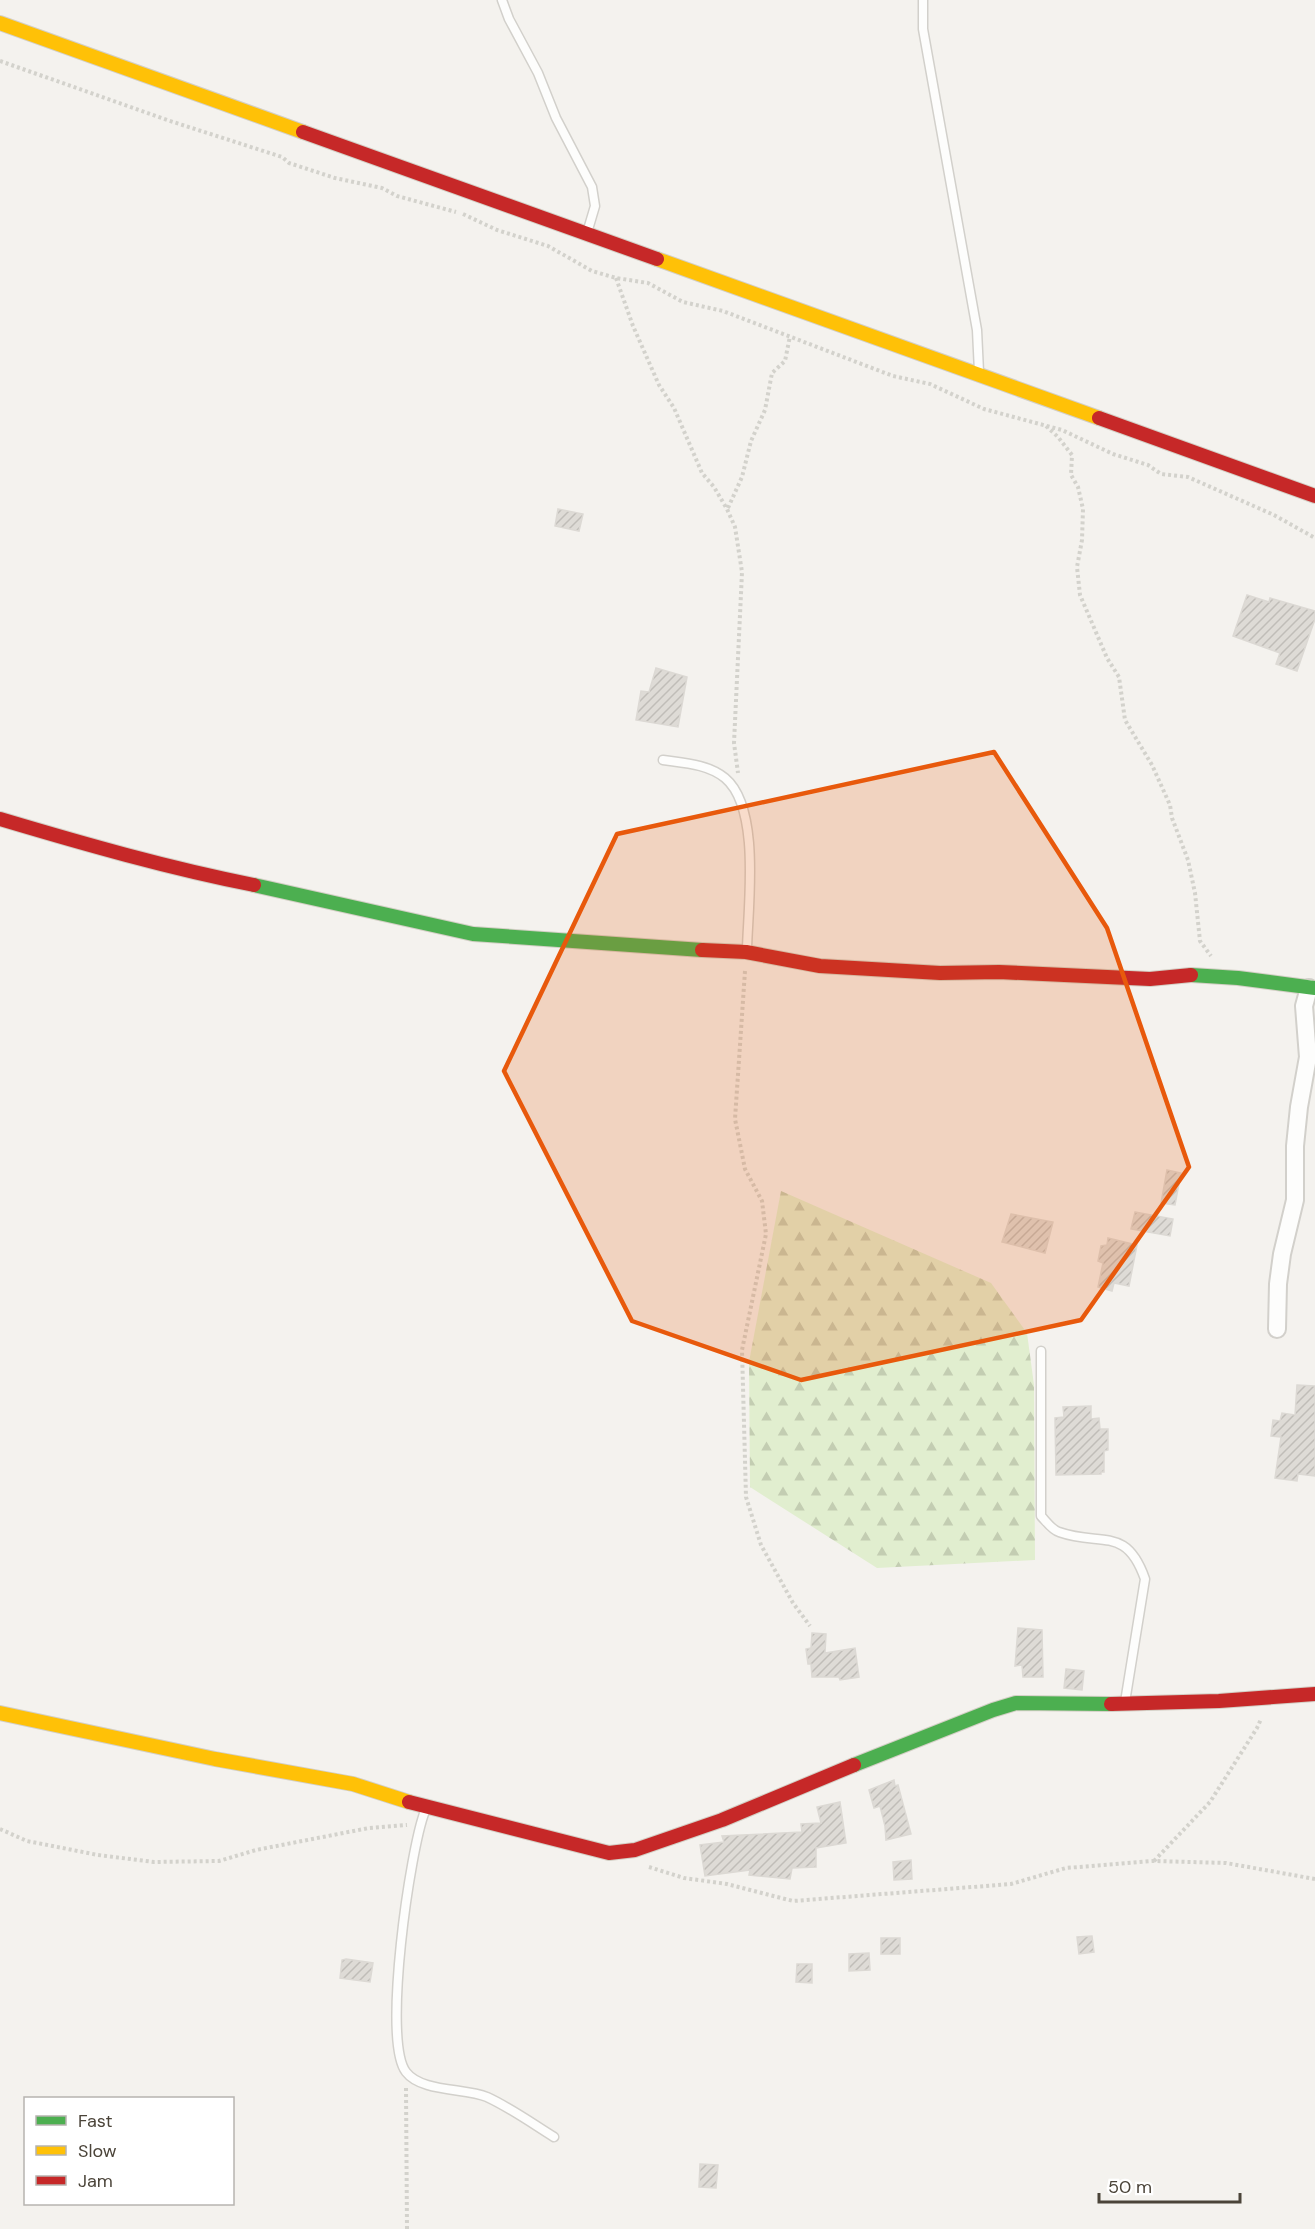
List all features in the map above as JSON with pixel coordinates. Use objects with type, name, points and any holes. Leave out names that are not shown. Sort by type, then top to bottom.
[{"type":"street","points":[[0,23],[1315,496]]},
{"type":"street","points":[[0,819],[201,874],[473,934],[540,941],[583,941],[746,952],[820,966],[940,973],[999,972],[1150,979],[1196,975],[1312,988],[1304,1006],[1308,1057],[1295,1146],[1295,1200],[1282,1254],[1278,1284],[1277,1329]]},
{"type":"street","points":[[0,1713],[215,1759],[353,1784],[426,1808],[609,1853],[635,1850],[722,1820],[899,1746],[1016,1703],[1219,1701],[1315,1694]]},
{"type":"lane","points":[[502,0],[509,20],[538,73],[556,118],[592,187],[595,206],[587,234]]},
{"type":"lane","points":[[923,0],[922,28],[977,330],[979,375]]},
{"type":"lane","points":[[663,760],[701,766],[725,778],[743,803],[750,857],[746,952]]},
{"type":"lane","points":[[1041,1352],[1041,1516],[1057,1532],[1122,1543],[1139,1560],[1145,1579],[1125,1703]]},
{"type":"lane","points":[[426,1808],[420,1824],[410,1872],[401,1941],[397,2005],[400,2058],[406,2072],[421,2083],[486,2097],[554,2137]]},
{"type":"path","points":[[0,61],[167,120],[282,157],[289,163],[459,212],[497,230],[548,246],[591,271],[648,283],[683,302],[723,311],[893,376],[930,384],[984,409],[1062,430],[1131,460],[1149,465],[1161,474],[1188,477],[1274,515],[1315,538]]},
{"type":"path","points":[[616,278],[633,326],[659,385],[674,408],[702,473],[714,487],[735,527],[742,572],[734,743],[743,803]]},
{"type":"path","points":[[727,509],[742,477],[751,441],[765,410],[772,373],[785,361],[790,336]]},
{"type":"path","points":[[1046,426],[1072,455],[1071,475],[1078,487],[1083,508],[1083,540],[1077,567],[1080,596],[1107,658],[1119,677],[1125,720],[1152,765],[1170,805],[1172,818],[1188,861],[1195,893],[1200,941],[1213,959]]},
{"type":"path","points":[[746,952],[735,1119],[745,1168],[762,1201],[766,1234],[742,1350],[746,1497],[761,1545],[793,1604],[810,1626]]},
{"type":"path","points":[[1153,1861],[1210,1802],[1257,1728],[1269,1696]]},
{"type":"path","points":[[0,1829],[27,1841],[98,1855],[154,1862],[219,1861],[256,1850],[369,1828],[420,1824]]},
{"type":"path","points":[[643,1865],[684,1878],[727,1884],[793,1901],[1011,1884],[1066,1868],[1153,1861],[1226,1863],[1315,1879]]},
{"type":"path","points":[[406,2072],[407,2229]]},
{"type":"highlighted area","points":[[994,752],[1107,928],[1189,1167],[1081,1320],[801,1380],[632,1321],[504,1071],[617,834]]},
{"type":"green space","points":[[781,1191],[991,1283],[1027,1333],[1034,1385],[1035,1560],[877,1568],[750,1487],[749,1362]]},
{"type":"building","points":[[558,509],[583,514],[579,531],[555,526]]},
{"type":"building","points":[[1247,595],[1269,602],[1270,598],[1315,611],[1315,619],[1297,671],[1276,664],[1280,653],[1233,636]]},
{"type":"building","points":[[656,668],[687,677],[678,727],[636,720],[641,691],[649,692]]},
{"type":"building","points":[[1167,1170],[1181,1173],[1175,1205],[1161,1203]]},
{"type":"building","points":[[1135,1212],[1173,1219],[1170,1236],[1131,1229]]},
{"type":"building","points":[[1011,1214],[1053,1222],[1045,1253],[1002,1242]]},
{"type":"building","points":[[1108,1238],[1137,1245],[1129,1286],[1114,1283],[1112,1291],[1098,1287],[1103,1263],[1098,1261],[1101,1246],[1107,1245]]},
{"type":"building","points":[[1297,1385],[1315,1386],[1315,1476],[1298,1474],[1297,1481],[1275,1478],[1281,1437],[1271,1436],[1273,1420],[1280,1421],[1282,1413],[1295,1415]]},
{"type":"building","points":[[1091,1406],[1091,1419],[1099,1418],[1100,1429],[1108,1429],[1108,1450],[1104,1451],[1104,1472],[1101,1474],[1056,1475],[1055,1418],[1064,1417],[1063,1407]]},
{"type":"building","points":[[1018,1628],[1042,1630],[1043,1677],[1023,1677],[1022,1665],[1015,1666]]},
{"type":"building","points":[[812,1633],[826,1634],[825,1653],[855,1648],[859,1677],[840,1680],[839,1677],[812,1677],[806,1649],[811,1648]]},
{"type":"building","points":[[1066,1669],[1084,1671],[1082,1690],[1064,1688]]},
{"type":"building","points":[[894,1780],[895,1786],[898,1785],[911,1834],[886,1840],[880,1806],[874,1808],[869,1790]]},
{"type":"building","points":[[840,1802],[846,1843],[816,1848],[816,1867],[792,1868],[790,1879],[749,1875],[750,1870],[705,1876],[700,1845],[724,1842],[722,1836],[802,1832],[801,1824],[821,1823],[817,1807]]},
{"type":"building","points":[[911,1860],[912,1879],[894,1880],[893,1862]]},
{"type":"building","points":[[1092,1936],[1094,1952],[1079,1954],[1077,1937]]},
{"type":"building","points":[[881,1938],[900,1938],[900,1954],[881,1954]]},
{"type":"building","points":[[869,1953],[870,1970],[849,1971],[849,1954]]},
{"type":"building","points":[[342,1960],[373,1963],[370,1982],[340,1978]]},
{"type":"building","points":[[797,1964],[812,1964],[812,1983],[796,1982]]},
{"type":"building","points":[[700,2164],[718,2165],[716,2188],[699,2187]]},
{"type":"traffic: fast","points":[[254,885],[473,934],[702,950]]},
{"type":"traffic: fast","points":[[1191,975],[1238,978],[1315,988]]},
{"type":"traffic: fast","points":[[854,1765],[1016,1703],[1111,1704]]},
{"type":"traffic: slow","points":[[0,23],[303,132]]},
{"type":"traffic: slow","points":[[657,259],[1099,418]]},
{"type":"traffic: slow","points":[[0,1713],[215,1759],[353,1784],[409,1802]]},
{"type":"traffic: jam","points":[[303,132],[657,259]]},
{"type":"traffic: jam","points":[[1099,418],[1315,496]]},
{"type":"traffic: jam","points":[[0,819],[126,855],[254,885]]},
{"type":"traffic: jam","points":[[702,950],[746,952],[820,966],[940,973],[999,972],[1150,979],[1191,975]]},
{"type":"traffic: jam","points":[[1111,1704],[1219,1701],[1315,1694]]},
{"type":"traffic: jam","points":[[409,1802],[609,1853],[635,1850],[722,1820],[854,1765]]}]
